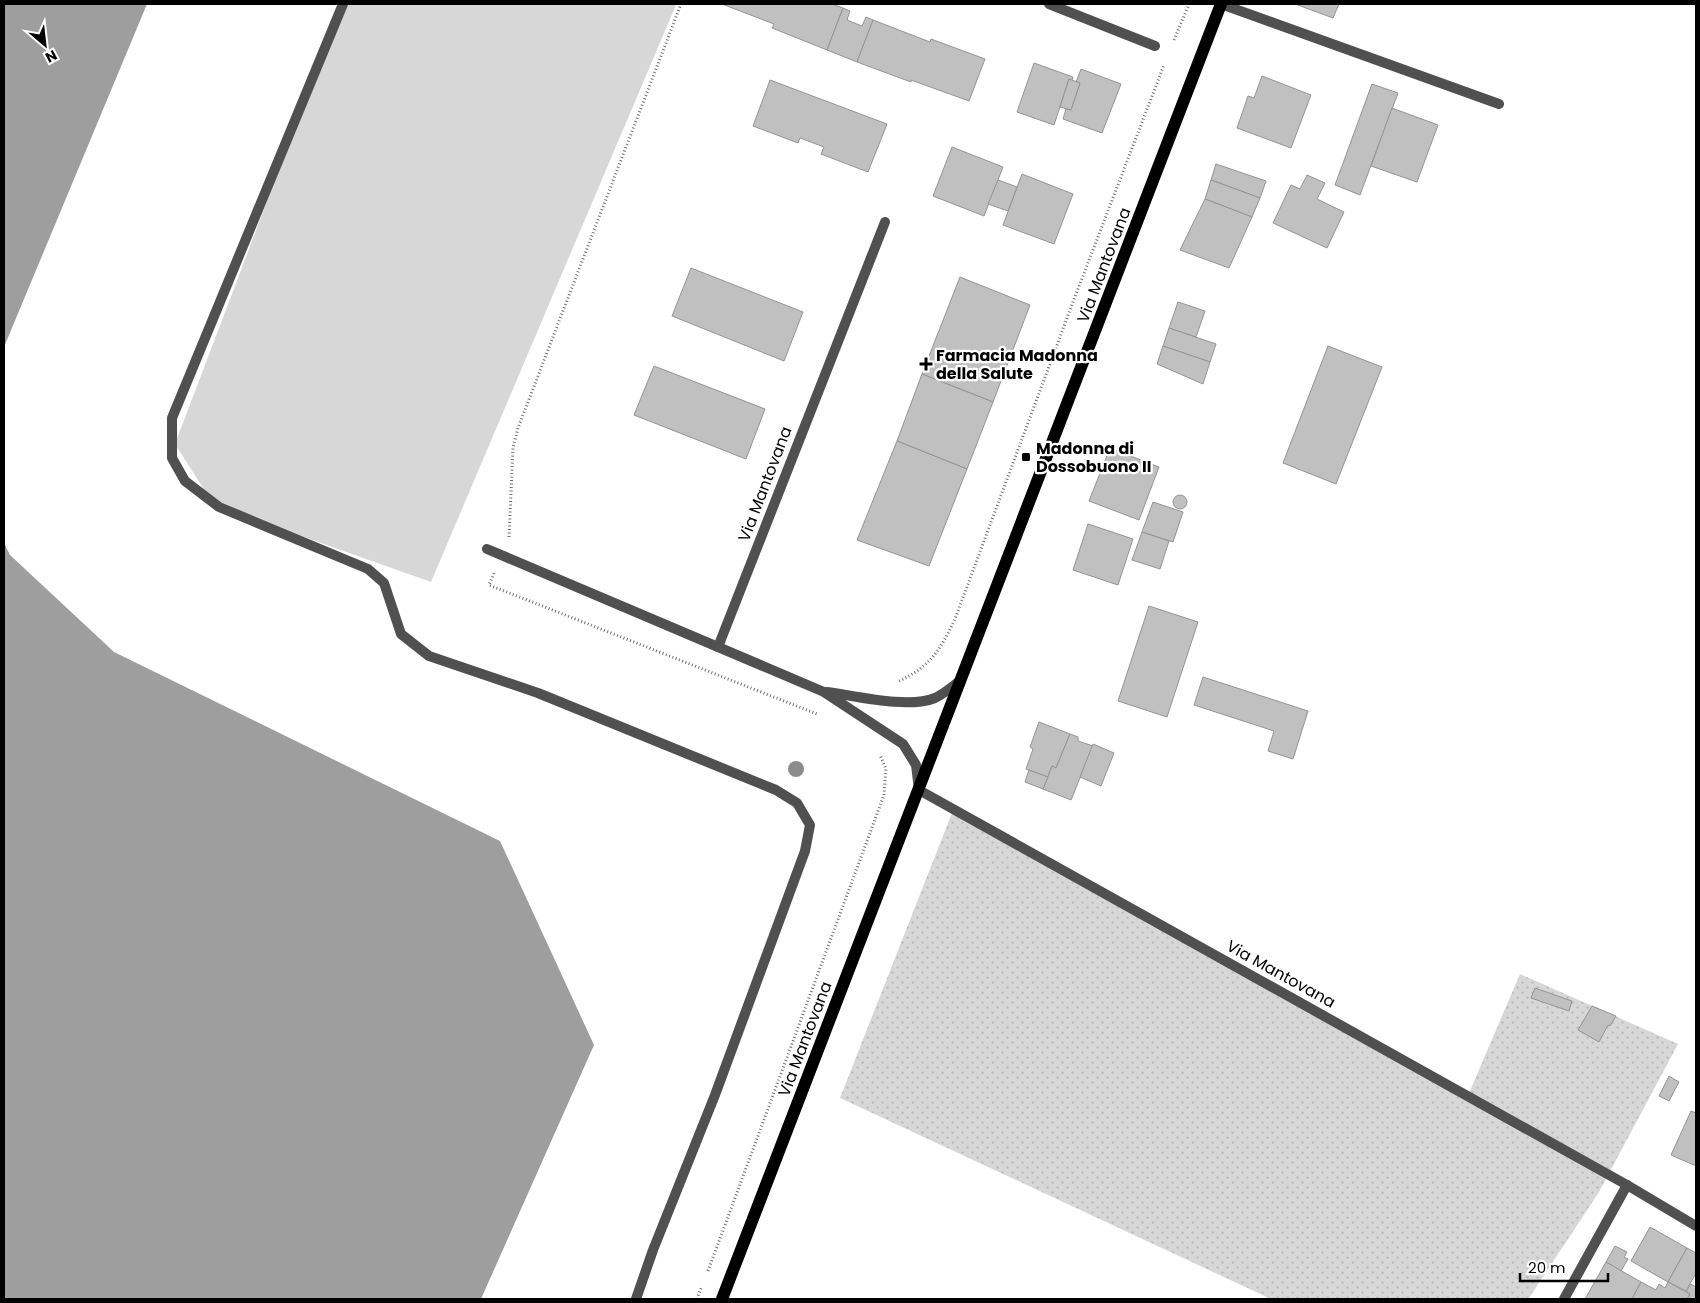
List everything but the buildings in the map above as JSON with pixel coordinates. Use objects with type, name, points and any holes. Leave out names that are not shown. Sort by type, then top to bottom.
[{"type":"main road","name":"Via Mantovana","points":[[722,1299],[1221,4]]},
{"type":"street","points":[[343,4],[172,418],[172,458],[185,481],[219,507],[368,569],[384,584],[401,634],[429,656],[538,693],[776,790],[797,803],[810,825],[802,860],[715,1095],[653,1250],[636,1299]]},
{"type":"street","points":[[1049,4],[1156,46]]},
{"type":"street","points":[[1221,4],[1499,104]]},
{"type":"street","name":"Via Mantovana","points":[[718,647],[885,222]]},
{"type":"street","name":"Via Mantovana","points":[[487,549],[824,692],[903,744],[916,765],[919,790],[1627,1185],[1696,1226]]},
{"type":"street","name":"Via Mantovana","points":[[824,692],[920,703],[937,698],[962,679]]},
{"type":"street","points":[[1564,1299],[1627,1185]]},
{"type":"path","points":[[512,469],[513,448],[518,428],[681,4]]},
{"type":"path","points":[[1172,44],[1189,4]]},
{"type":"path","points":[[892,683],[908,677],[929,663],[955,619],[1073,302],[1166,61]]},
{"type":"path","points":[[705,1278],[884,795],[886,769]]},
{"type":"path","points":[[696,1299],[702,1285]]},
{"type":"shaded area","points":[[4,4],[147,4],[4,347]]},
{"type":"shaded area","points":[[342,4],[676,5],[431,582],[214,505],[175,444]]},
{"type":"shaded area","points":[[4,543],[10,555],[114,652],[500,841],[594,1045],[481,1299],[4,1299]]},
{"type":"shaded area","points":[[952,813],[1467,1098],[1520,974],[1678,1044],[1599,1192],[1529,1298],[1271,1299],[840,1098]]},
{"type":"place","name":"Farmacia Madonna della Salute","points":[[926,364]]},
{"type":"place","name":"Madonna di Dossobuono II","points":[[1026,457]]}]
